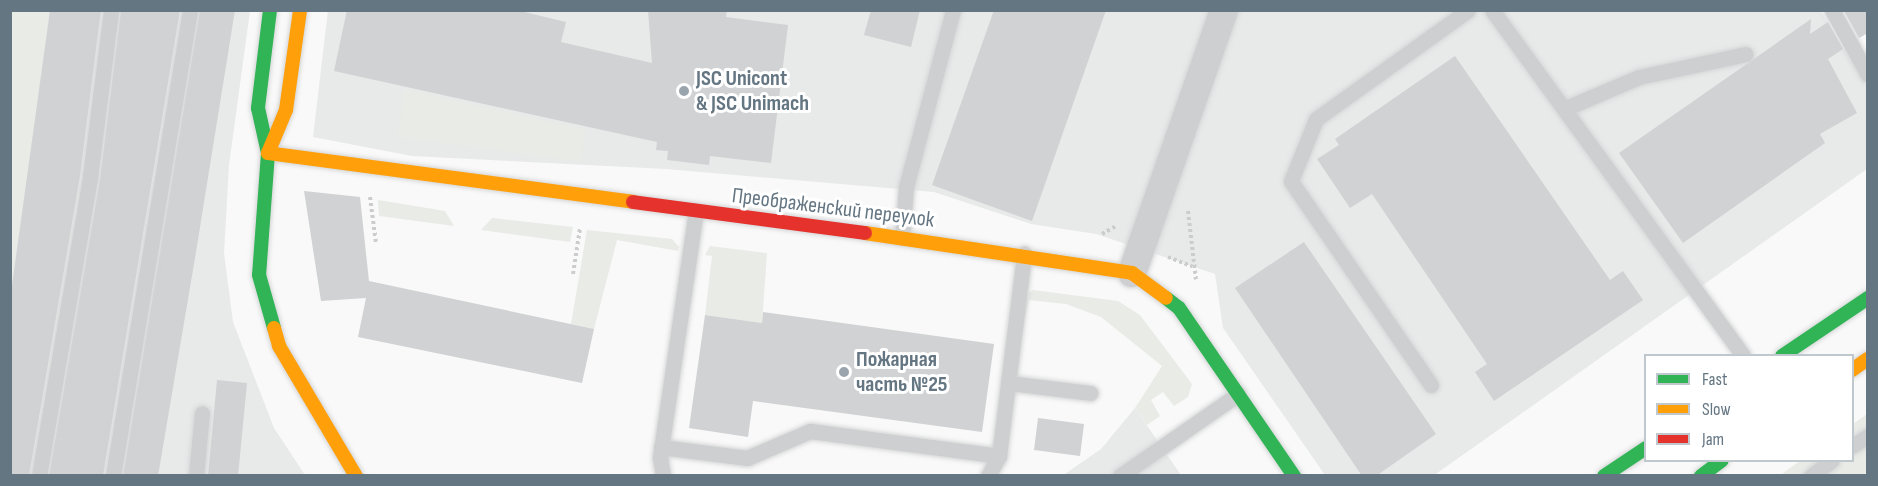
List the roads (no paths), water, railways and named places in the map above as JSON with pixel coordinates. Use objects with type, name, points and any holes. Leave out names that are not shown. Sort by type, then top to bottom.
[{"type":"street","points":[[270,10],[258,108],[268,153],[259,275],[266,310],[298,386],[357,476]]},
{"type":"street","points":[[268,153],[286,110],[300,10]]},
{"type":"street","points":[[1132,273],[1224,10]]},
{"type":"street","name":"Преображенский переулок","points":[[268,153],[1024,254],[1132,273],[1179,308],[1294,476]]},
{"type":"street","points":[[1785,354],[1868,298]]},
{"type":"street","points":[[1854,369],[1868,359]]},
{"type":"street","points":[[1604,476],[1644,449]]},
{"type":"street","points":[[1701,476],[1719,462]]},
{"type":"lane","points":[[39,476],[90,177],[111,10]]},
{"type":"lane","points":[[113,476],[190,10]]},
{"type":"lane","points":[[902,238],[906,187],[953,10]]},
{"type":"lane","points":[[1431,385],[1290,181],[1316,119],[1468,10]]},
{"type":"lane","points":[[1492,10],[1566,108],[1742,354]]},
{"type":"lane","points":[[1832,10],[1868,75]]},
{"type":"lane","points":[[1566,108],[1639,77],[1746,54]]},
{"type":"lane","points":[[663,476],[661,447],[696,211]]},
{"type":"lane","points":[[988,476],[999,456],[1024,254]]},
{"type":"lane","points":[[1009,383],[1090,393]]},
{"type":"lane","points":[[1120,476],[1238,394]]},
{"type":"lane","points":[[196,476],[202,413]]},
{"type":"lane","points":[[661,447],[747,458],[810,431],[999,456]]},
{"type":"lane","points":[[1854,445],[1868,436]]},
{"type":"lane","points":[[1811,476],[1829,462]]},
{"type":"place","name":"JSC Unicont & JSC Unimach","points":[[684,91]]},
{"type":"place","name":"Пожарная часть №25","points":[[844,372]]}]
